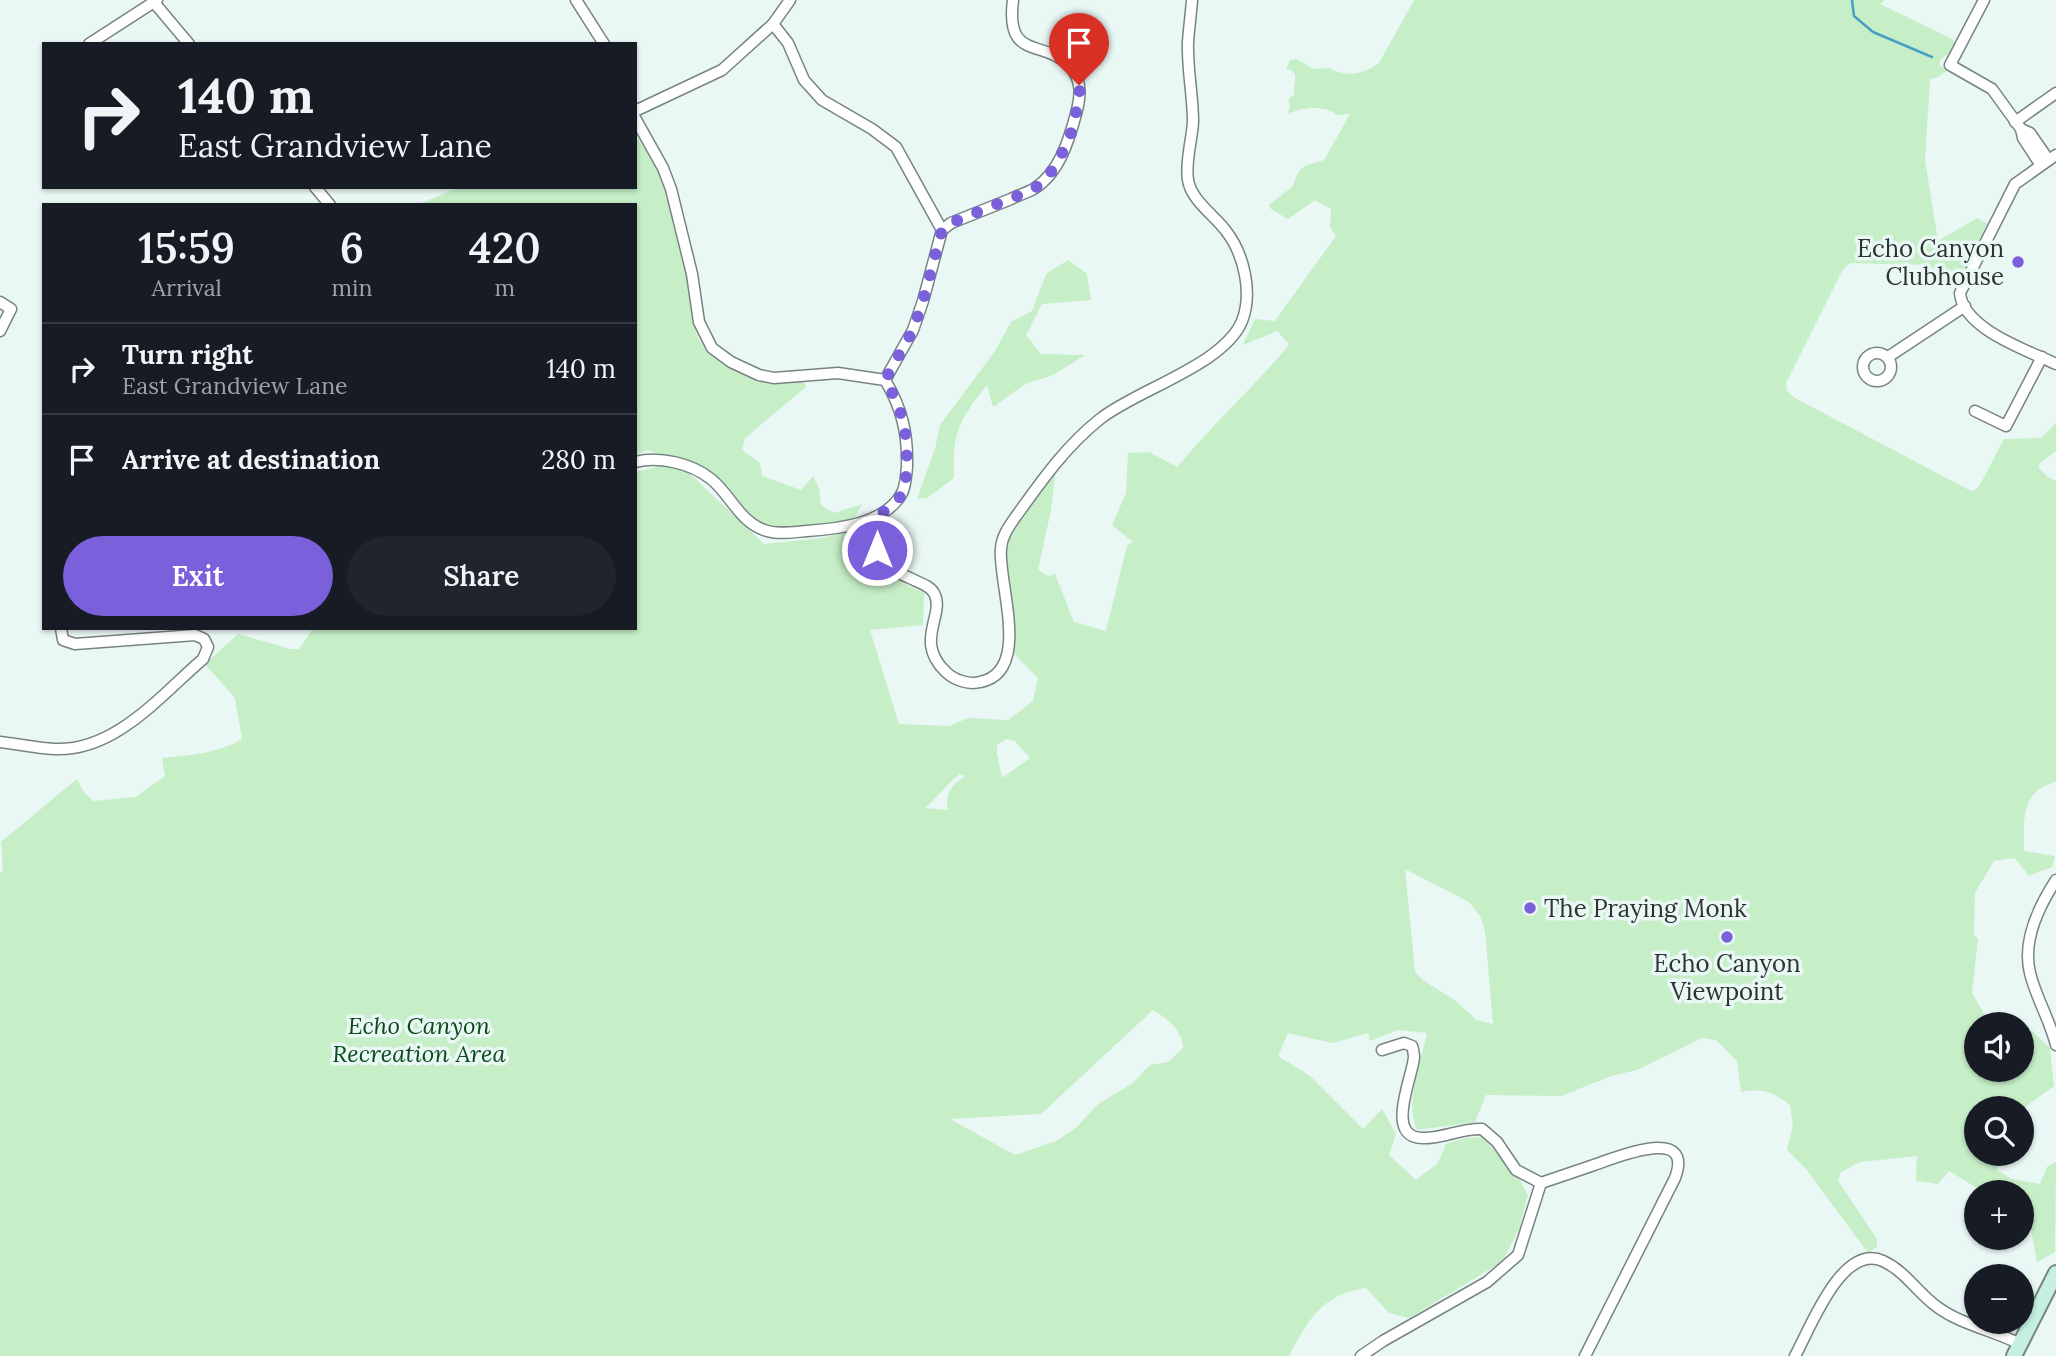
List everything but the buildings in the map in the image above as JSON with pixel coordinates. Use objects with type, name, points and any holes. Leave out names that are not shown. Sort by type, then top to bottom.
[{"type":"street","points":[[576,0],[603,42]]},
{"type":"street","points":[[637,110],[722,70],[773,24],[790,0]]},
{"type":"street","points":[[885,380],[913,330],[942,230],[951,223],[1034,189],[1048,177],[1069,141],[1080,96],[1073,70],[1063,61],[1021,41],[1012,29],[1010,19],[1013,0]]},
{"type":"street","points":[[875,518],[874,539],[881,557],[888,565],[933,591],[937,602],[931,628],[931,649],[936,660],[949,676],[959,680],[977,683],[989,680],[1003,665],[1010,646],[1000,558],[1006,529],[1060,456],[1098,421],[1116,407],[1161,386],[1217,350],[1234,335],[1242,321],[1246,305],[1246,278],[1237,247],[1192,191],[1188,179],[1193,122],[1188,43],[1192,0]]},
{"type":"street","points":[[1983,0],[1950,65],[1989,86],[2018,126],[2023,138],[2048,160],[2015,184],[1960,293],[1961,301],[1981,327],[2056,364]]},
{"type":"street","points":[[92,42],[154,1],[187,42]]},
{"type":"street","points":[[773,24],[788,43],[804,80],[821,100],[872,129],[896,147],[942,230]]},
{"type":"street","points":[[2018,126],[2056,93]]},
{"type":"street","points":[[637,122],[663,168],[671,189],[692,274],[699,322],[712,348],[731,362],[774,378],[838,373],[885,380]]},
{"type":"street","points":[[317,189],[328,203]]},
{"type":"street","points":[[0,302],[11,309],[0,331]]},
{"type":"street","points":[[1888,357],[1965,306]]},
{"type":"street","points":[[1975,411],[2006,426],[2042,357]]},
{"type":"street","points":[[637,461],[652,458],[670,461],[712,479],[741,514],[765,531],[782,533],[829,529],[875,518],[900,497],[904,491],[906,475],[907,443],[904,422],[901,410],[885,380]]},
{"type":"street","points":[[0,741],[55,749],[71,748],[105,738],[125,727],[203,659],[208,647],[204,639],[195,635],[75,644],[63,640],[61,630]]},
{"type":"street","points":[[2056,880],[2034,924],[2028,944],[2029,972],[2056,1045]]},
{"type":"street","points":[[1381,1050],[1404,1043],[1412,1046],[1414,1056],[1403,1111],[1403,1122],[1411,1135],[1422,1138],[1482,1129],[1497,1142],[1516,1170],[1541,1183],[1643,1149],[1665,1148],[1675,1153],[1679,1168],[1585,1356]]},
{"type":"street","points":[[1361,1356],[1487,1282],[1518,1255],[1541,1183]]},
{"type":"street","points":[[1796,1356],[1834,1283],[1852,1264],[1864,1258],[1885,1262],[1898,1270],[1934,1305],[2017,1350],[2056,1273]]},
{"type":"green space","name":"Echo Canyon Recreation Area","points":[[1414,0],[1885,0],[1880,4],[1952,39],[1957,45],[1940,61],[1939,65],[1948,70],[1930,79],[1925,160],[1938,241],[1977,218],[1987,223],[1962,277],[1924,265],[1851,263],[1843,269],[1786,383],[1787,391],[1795,398],[1971,491],[1977,489],[1981,483],[2004,439],[2041,438],[2056,423],[2056,451],[2038,467],[2056,481],[2056,781],[2036,792],[2028,804],[2024,819],[2024,851],[2055,856],[2052,867],[2029,876],[2015,858],[1994,861],[1975,893],[1974,934],[1978,939],[1972,993],[1983,1012],[1964,1012],[1964,1082],[2034,1082],[2034,1033],[2050,1048],[2054,1086],[2034,1101],[2034,1096],[1964,1096],[1964,1166],[1997,1166],[1997,1170],[2018,1180],[1964,1180],[1949,1171],[1938,1184],[1916,1181],[1917,1156],[1860,1162],[1841,1172],[1838,1181],[1877,1239],[1877,1247],[1868,1253],[1806,1169],[1787,1150],[1793,1125],[1790,1105],[1767,1092],[1741,1092],[1737,1061],[1716,1040],[1702,1038],[1637,1070],[1611,1076],[1561,1096],[1486,1095],[1475,1122],[1417,1130],[1413,1119],[1413,1095],[1427,1033],[1398,1030],[1370,1041],[1368,1033],[1333,1043],[1288,1033],[1278,1056],[1309,1075],[1363,1129],[1382,1109],[1396,1134],[1389,1155],[1416,1180],[1438,1163],[1446,1144],[1465,1138],[1483,1137],[1519,1179],[1528,1195],[1519,1229],[1502,1262],[1409,1318],[1389,1313],[1366,1288],[1338,1296],[1310,1320],[1289,1356],[0,1356],[1,842],[77,779],[83,791],[93,801],[136,797],[165,776],[162,758],[213,751],[242,739],[235,698],[205,664],[238,634],[290,649],[299,649],[312,630],[637,630],[637,472],[661,466],[687,471],[764,544],[821,538],[865,528],[877,562],[909,586],[924,593],[923,625],[870,630],[899,724],[949,726],[968,718],[1008,720],[1033,701],[1038,678],[1012,652],[1011,601],[1005,545],[1056,469],[1051,510],[1038,570],[1048,576],[1055,574],[1074,622],[1106,631],[1127,546],[1133,542],[1112,525],[1126,493],[1128,453],[1149,452],[1177,467],[1285,350],[1289,344],[1277,331],[1243,345],[1255,319],[1275,321],[1336,236],[1330,227],[1331,209],[1315,200],[1288,219],[1269,205],[1292,187],[1299,171],[1305,166],[1324,160],[1350,114],[1337,115],[1313,108],[1288,114],[1288,99],[1294,95],[1295,79],[1295,74],[1286,69],[1290,60],[1296,59],[1314,69],[1329,68],[1348,74],[1361,72],[1379,63]],"holes":[[[1006,739],[1015,741],[1030,758],[1002,778],[997,745]],[[960,774],[964,775],[950,791],[948,810],[925,808],[955,778]],[[1405,869],[1469,902],[1480,916],[1485,931],[1493,1024],[1476,1020],[1456,1001],[1424,981],[1415,972]],[[1153,1010],[1169,1021],[1180,1036],[1183,1048],[1168,1062],[1150,1065],[1133,1083],[1098,1104],[1076,1128],[1056,1141],[1015,1155],[950,1119],[1041,1114]]]},
{"type":"green space","points":[[637,139],[661,169],[690,283],[691,311],[697,335],[707,353],[764,380],[804,382],[806,387],[745,438],[742,450],[760,463],[762,476],[801,490],[813,476],[819,488],[821,505],[834,513],[862,504],[856,515],[843,525],[771,529],[747,515],[714,474],[648,450],[637,454],[637,203],[422,203],[455,189],[637,189]]},
{"type":"green space","points":[[1068,260],[1087,274],[1091,300],[1042,304],[1026,335],[1041,354],[1085,355],[1053,375],[1025,384],[993,407],[987,385],[959,428],[954,449],[954,478],[927,498],[917,499],[935,449],[940,425],[995,351],[1011,322],[1032,311],[1046,274]]},
{"type":"green space","name":"Echo Canyon Recreation Area","points":[[2056,1162],[2055,1252],[2037,1262],[2034,1246],[2034,1183],[2040,1184],[2047,1167]]},
{"type":"waterway","points":[[1852,0],[1854,16],[1873,32],[1932,57]]},
{"type":"place","name":"Echo Canyon Clubhouse","points":[[2018,262]]},
{"type":"place","name":"The Praying Monk","points":[[1530,908]]},
{"type":"place","name":"Echo Canyon Viewpoint","points":[[1727,937]]},
{"type":"route","points":[[877,550],[873,530],[875,518],[904,491],[907,465],[907,443],[901,410],[885,380],[913,330],[930,276],[939,235],[951,223],[1034,189],[1048,177],[1069,141],[1080,96],[1079,85]]}]
